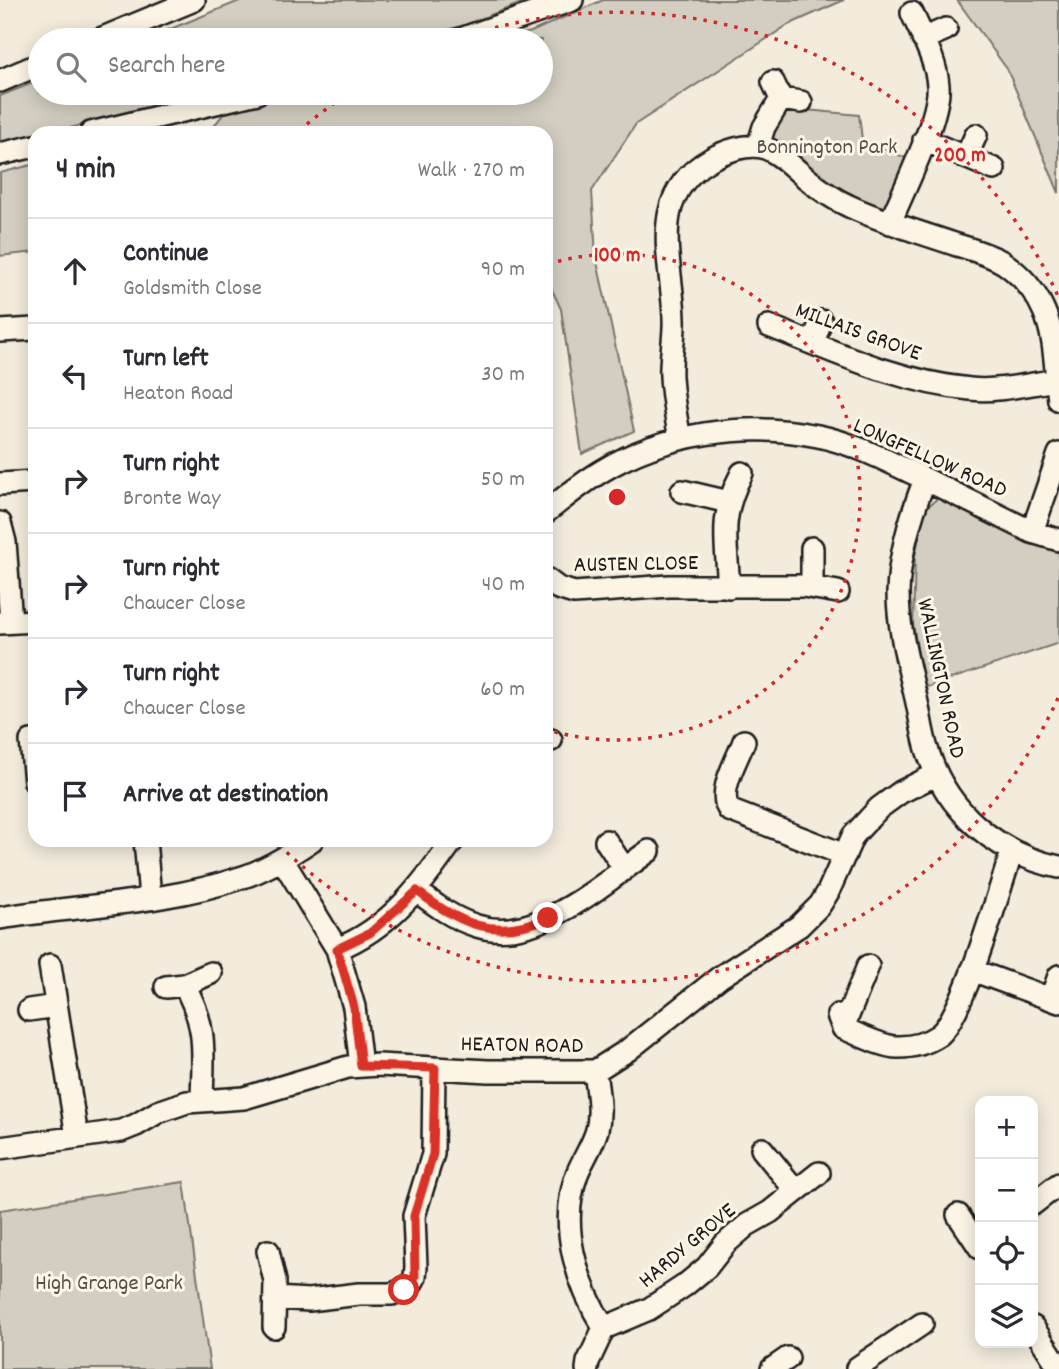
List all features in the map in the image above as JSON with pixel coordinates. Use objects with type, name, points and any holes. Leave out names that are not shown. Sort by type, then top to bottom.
[{"type":"street","points":[[127,28],[194,0]]},
{"type":"street","points":[[492,28],[572,0]]},
{"type":"street","points":[[890,223],[937,104],[938,89],[934,65],[912,13]]},
{"type":"street","points":[[923,39],[946,29]]},
{"type":"street","points":[[0,81],[28,69]]},
{"type":"street","points":[[758,146],[764,127],[785,94]]},
{"type":"street","points":[[120,126],[207,105]]},
{"type":"street","points":[[966,157],[976,135]]},
{"type":"street","points":[[924,140],[993,169]]},
{"type":"street","points":[[680,439],[671,373],[674,319],[666,247],[669,215],[680,189],[697,167],[736,149],[758,146],[768,149],[837,200],[890,223],[983,253],[1002,262],[1020,276],[1044,310],[1050,329],[1058,390]]},
{"type":"street","points":[[0,154],[28,148]]},
{"type":"street","points":[[813,343],[821,321]]},
{"type":"street","name":"MILLAIS GROVE","points":[[769,326],[871,367],[918,380],[971,389],[1058,390]]},
{"type":"street","points":[[0,331],[28,329]]},
{"type":"street","name":"LONGFELLOW ROAD","points":[[553,507],[601,471],[651,449],[680,439],[752,430],[818,436],[874,454],[1032,532],[1059,540]]},
{"type":"street","points":[[1032,532],[1059,454]]},
{"type":"street","name":"AUSTEN CLOSE","points":[[729,587],[725,522],[729,502],[742,473]]},
{"type":"street","name":"WALLINGTON ROAD","points":[[925,479],[905,542],[898,592],[905,649],[926,748],[937,774],[963,815],[976,828],[1012,852],[1059,867]]},
{"type":"street","points":[[0,484],[28,482]]},
{"type":"street","points":[[682,491],[729,502]]},
{"type":"street","points":[[0,523],[5,542],[5,622],[28,621]]},
{"type":"street","points":[[812,548],[812,587]]},
{"type":"street","name":"AUSTEN CLOSE","points":[[553,584],[574,593],[587,594],[654,587],[812,587],[838,592]]},
{"type":"street","points":[[744,741],[726,790],[729,810],[845,855]]},
{"type":"street","name":"HEATON ROAD","points":[[0,1149],[121,1130],[171,1107],[202,1100],[244,1098],[318,1075],[361,1066],[488,1071],[595,1070],[628,1050],[720,976],[799,926],[820,905],[828,892],[853,836],[879,808],[937,774]]},
{"type":"street","points":[[606,841],[624,868]]},
{"type":"street","points":[[146,847],[150,897]]},
{"type":"street","points":[[0,918],[194,891],[241,878],[301,847]]},
{"type":"street","points":[[337,949],[370,933],[417,891],[448,847]]},
{"type":"street","points":[[417,891],[443,911],[463,921],[480,927],[516,928],[548,918],[578,901],[649,851]]},
{"type":"street","points":[[868,966],[841,1022],[896,1048],[924,1044],[940,1034],[953,1018],[972,970],[1012,852]]},
{"type":"street","points":[[282,859],[337,949],[354,1007],[361,1066]]},
{"type":"street","points":[[50,965],[77,1137]]},
{"type":"street","points":[[972,970],[1055,1000],[1059,976]]},
{"type":"street","points":[[202,1100],[203,1038],[196,1011],[175,986],[211,973]]},
{"type":"street","points":[[29,1010],[56,1006]]},
{"type":"street","points":[[275,1298],[309,1300],[359,1294],[392,1294],[411,1284],[416,1267],[414,1216],[433,1154],[435,1068]]},
{"type":"street","points":[[587,1369],[604,1328],[590,1305],[578,1272],[572,1249],[569,1213],[577,1175],[597,1131],[599,1102],[595,1070]]},
{"type":"street","points":[[762,1149],[796,1191]]},
{"type":"street","name":"HARDY GROVE","points":[[604,1328],[649,1309],[684,1286],[707,1267],[725,1244],[819,1173]]},
{"type":"street","points":[[1038,1200],[1059,1184]]},
{"type":"street","points":[[958,1215],[975,1239]]},
{"type":"street","points":[[268,1251],[275,1281],[274,1327]]},
{"type":"street","points":[[857,1368],[885,1361],[922,1324]]},
{"type":"street","points":[[1038,1335],[1059,1367]]},
{"type":"green space","points":[[242,0],[529,0],[454,28],[173,28]]},
{"type":"green space","points":[[603,0],[844,0],[788,25],[636,124],[592,191],[596,257],[634,431],[582,454],[561,309],[553,292],[553,126],[214,126],[225,112],[252,105],[553,105],[553,28],[540,28]]},
{"type":"green space","points":[[957,0],[1059,0],[1059,193],[1007,69]]},
{"type":"green space","points":[[28,85],[28,105],[162,105],[78,126],[28,126],[28,139],[0,146],[0,96]]},
{"type":"green space","name":"Bonnington Park","points":[[784,108],[859,115],[862,139],[908,159],[884,213],[843,198],[770,143],[769,133]]},
{"type":"green space","points":[[28,166],[28,253],[0,256],[0,173]]},
{"type":"green space","points":[[939,497],[1012,534],[1059,549],[1059,643],[924,688],[913,625],[915,556],[925,509]]},
{"type":"green space","name":"High Grange Park","points":[[184,1182],[210,1369],[0,1369],[0,1210]]},
{"type":"route","points":[[404,1290],[415,1277],[414,1216],[433,1154],[435,1068],[361,1066],[354,1007],[337,949],[370,933],[417,891],[443,911],[480,927],[516,928],[548,918]]}]
